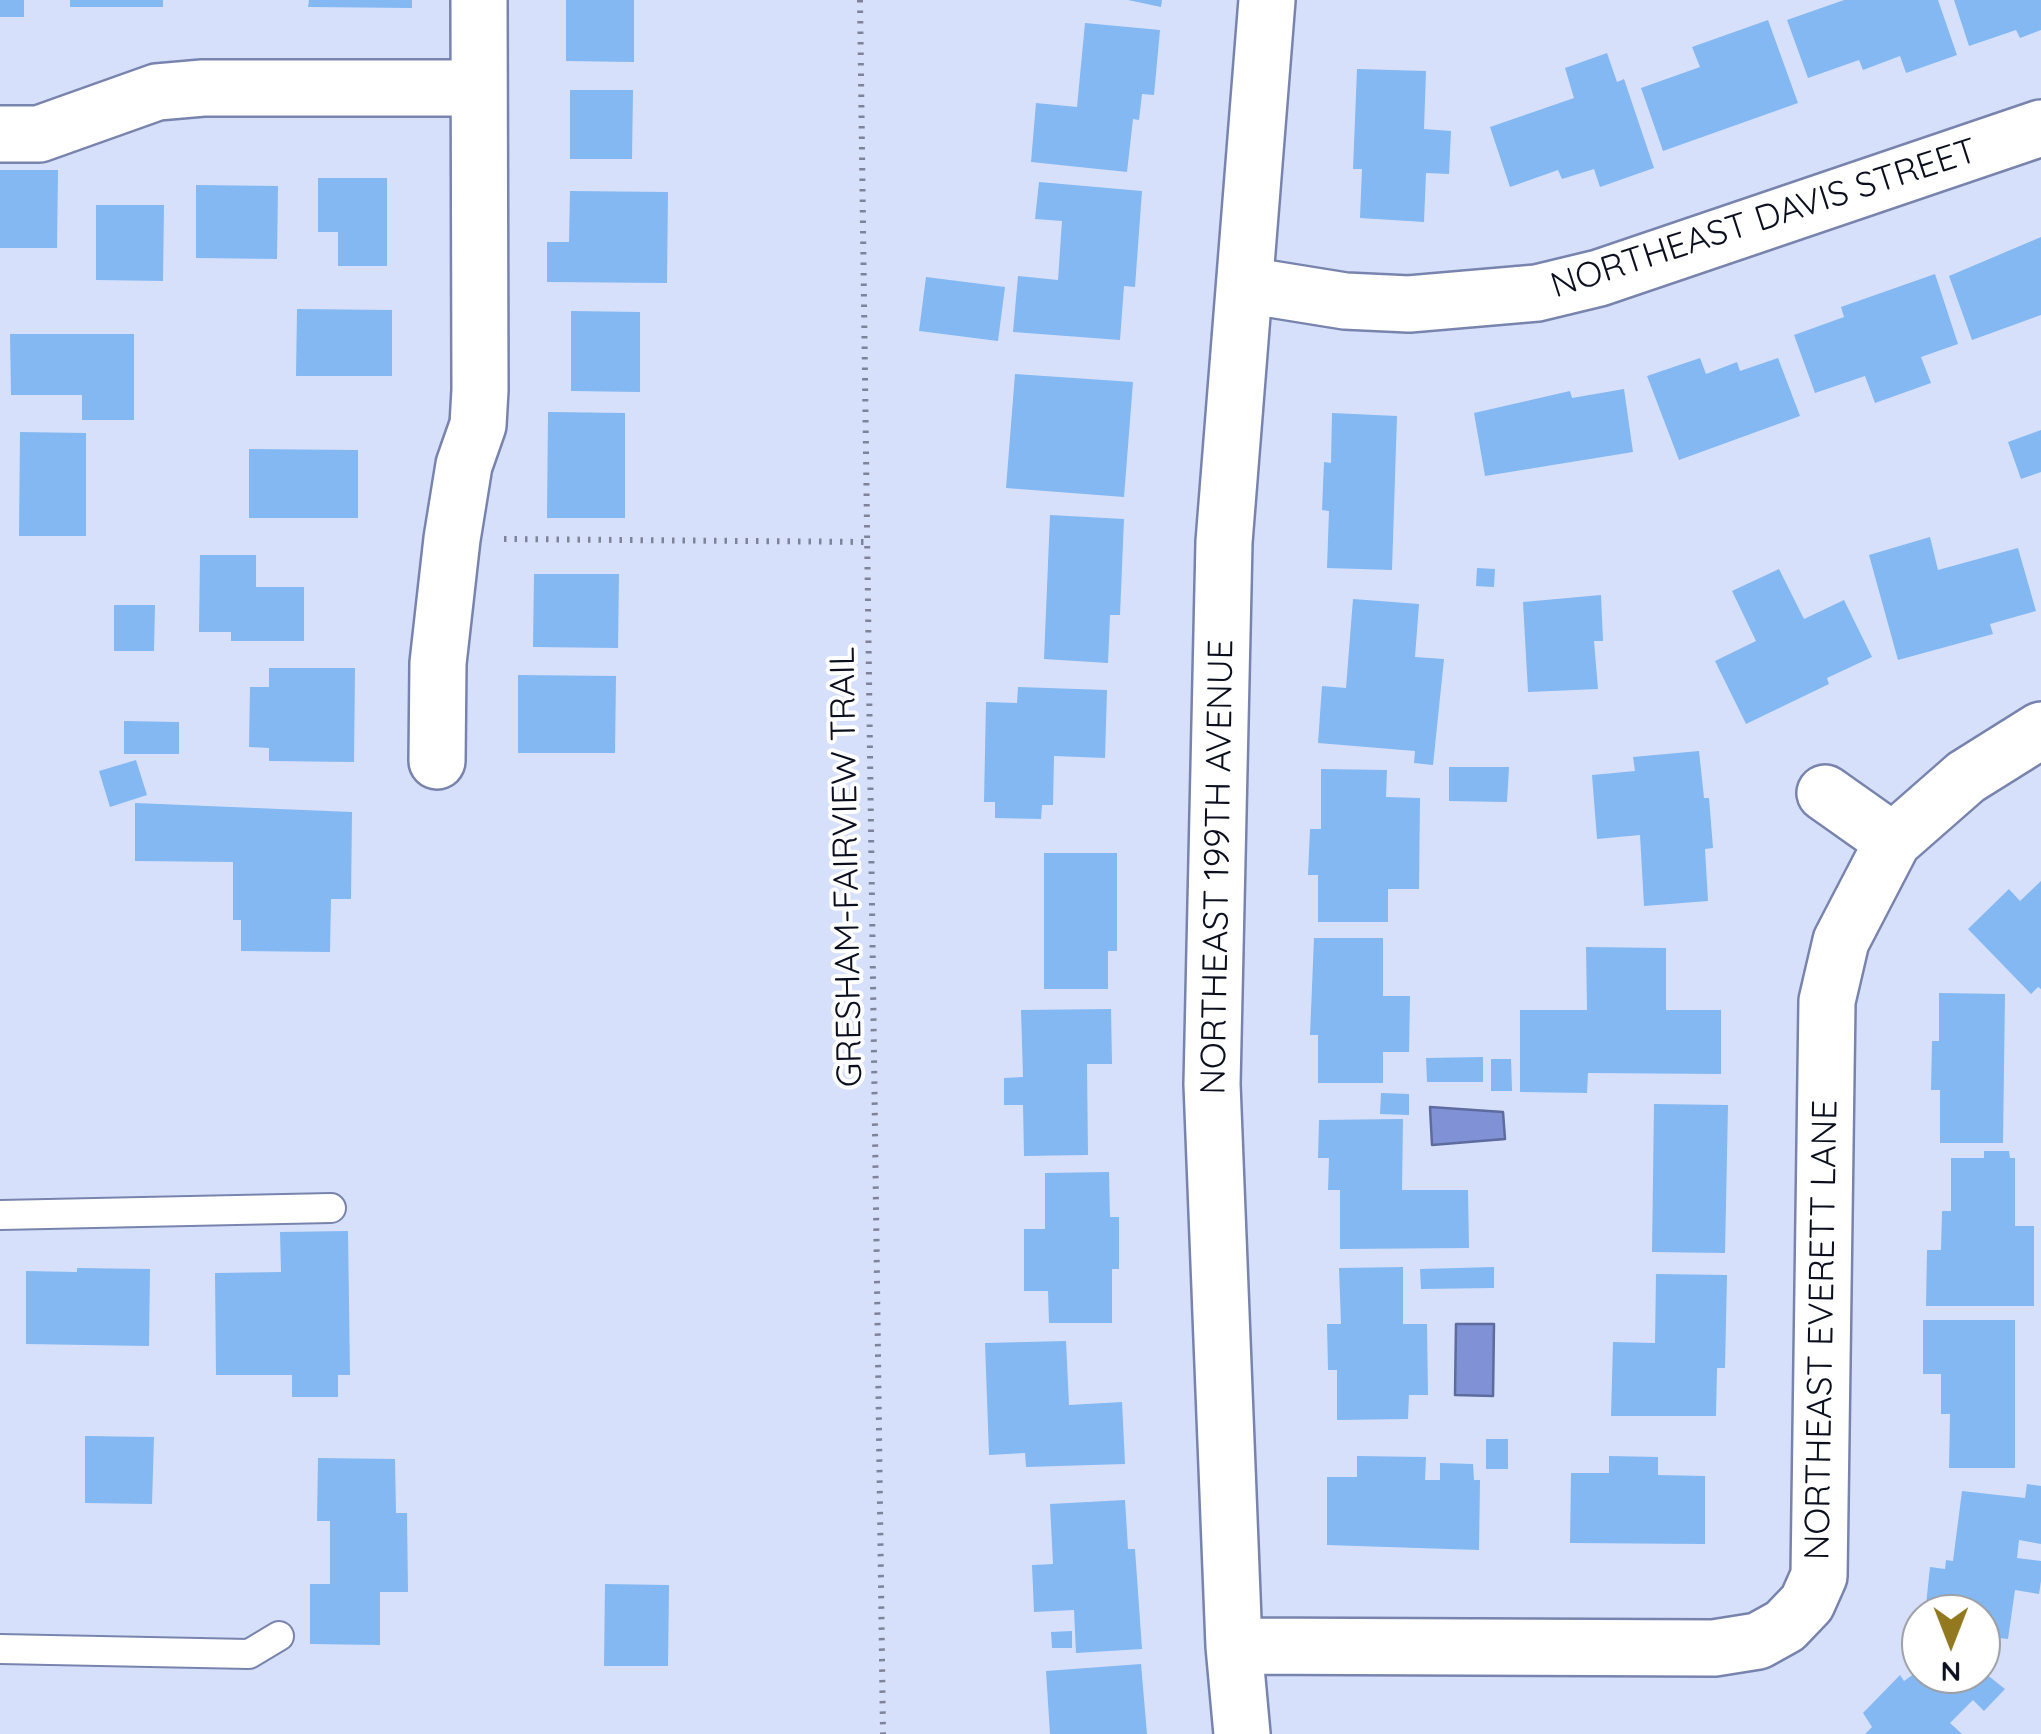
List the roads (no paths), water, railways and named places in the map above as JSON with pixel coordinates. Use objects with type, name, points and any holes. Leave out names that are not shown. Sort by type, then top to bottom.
[{"type":"street","points":[[437,761],[438,664],[452,539],[480,390],[479,0]]},
{"type":"street","name":"NORTHEAST 199TH AVENUE","points":[[1242,1734],[1234,1646],[1212,1084],[1224,542],[1267,0]]},
{"type":"street","points":[[0,134],[39,134],[157,92],[203,88],[478,88]]},
{"type":"street","name":"NORTHEAST DAVIS STREET","points":[[1246,285],[1345,301],[1408,304],[1537,293],[1600,278],[2041,128]]},
{"type":"street","name":"NORTHEAST EVERETT LANE","points":[[1234,1646],[1714,1648],[1758,1641],[1785,1626],[1807,1604],[1818,1576],[1826,1001],[1841,941],[1893,841],[1966,777],[2041,730]]},
{"type":"street","points":[[1826,793],[1893,841]]},
{"type":"lane","points":[[0,1215],[331,1208]]},
{"type":"lane","points":[[0,1648],[249,1654],[279,1636]]},
{"type":"water","points":[[1430,1107],[1503,1112],[1505,1139],[1432,1145]]},
{"type":"water","points":[[1456,1324],[1494,1324],[1493,1396],[1455,1395]]}]
